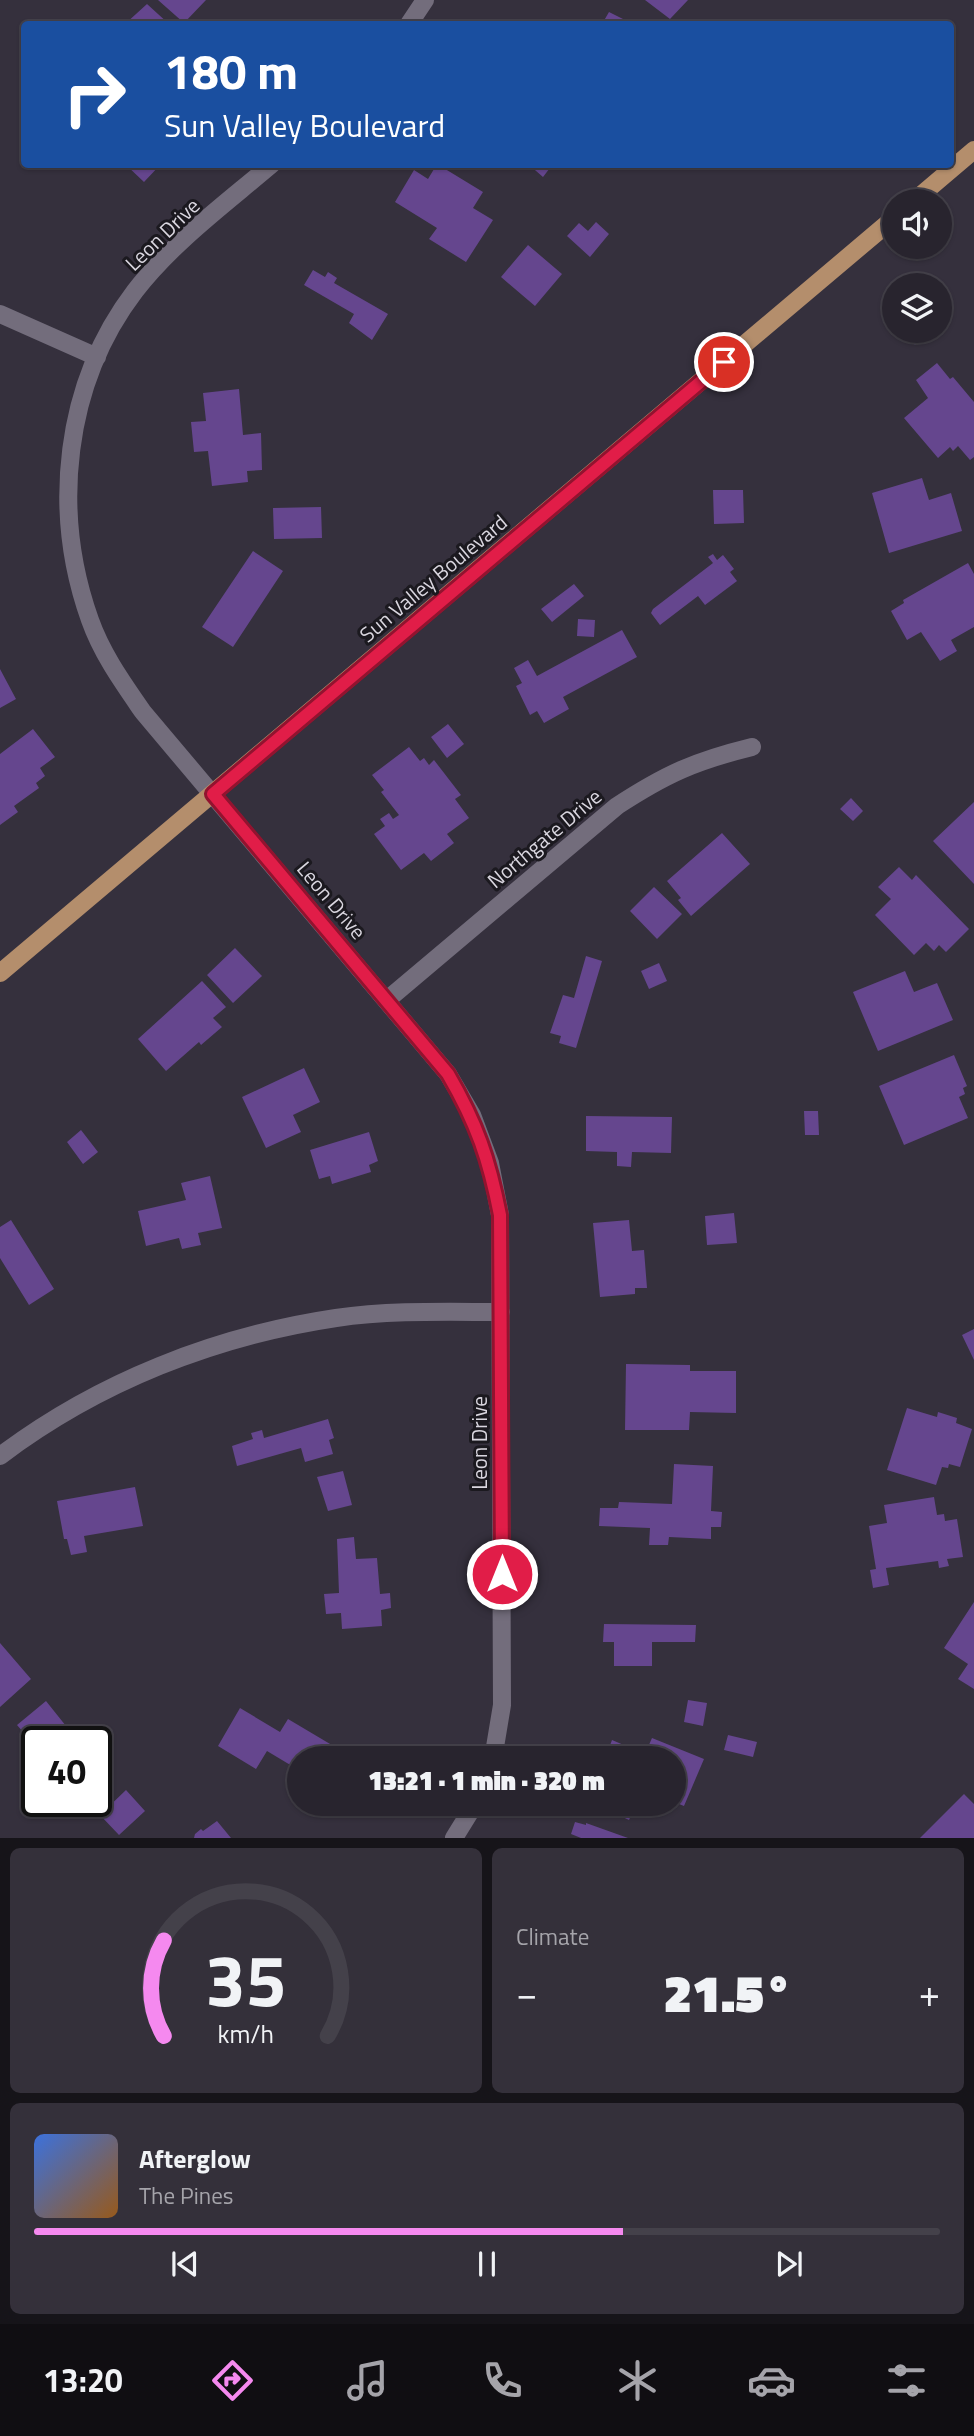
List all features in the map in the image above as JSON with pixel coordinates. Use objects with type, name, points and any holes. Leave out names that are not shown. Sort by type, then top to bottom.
[{"type":"main road","points":[[954,167],[974,150]]},
{"type":"main road","points":[[928,189],[953,168]]},
{"type":"main road","name":"Sun Valley Boulevard","points":[[0,973],[882,228]]},
{"type":"street","points":[[411,21],[425,0]]},
{"type":"street","name":"Leon Drive","points":[[267,168],[170,251],[135,292],[97,357],[80,403],[69,458],[68,514],[74,566],[91,622],[114,670],[143,712],[448,1074],[472,1115],[490,1163],[500,1215],[501,1312],[502,1705],[495,1746]]},
{"type":"street","points":[[0,314],[97,357]]},
{"type":"street","name":"Northgate Drive","points":[[387,1000],[617,806],[659,778],[705,759],[752,747]]},
{"type":"street","points":[[0,1456],[65,1412],[127,1380],[197,1351],[262,1332],[338,1318],[414,1312],[501,1312]]},
{"type":"street","points":[[454,1838],[468,1816]]},
{"type":"building","points":[[158,0],[206,0],[186,21],[182,21]]},
{"type":"building","points":[[645,0],[688,0],[670,19]]},
{"type":"building","points":[[147,4],[166,21],[128,21]]},
{"type":"building","points":[[609,12],[627,21],[604,21]]},
{"type":"building","points":[[129,168],[157,168],[144,182]]},
{"type":"building","points":[[435,168],[444,168],[483,192],[473,208],[493,220],[466,262],[429,239],[437,228],[395,202],[414,170],[428,179]]},
{"type":"building","points":[[533,168],[550,168],[543,177]]},
{"type":"building","points":[[596,222],[609,234],[590,257],[567,236],[579,223],[588,231]]},
{"type":"building","points":[[528,245],[562,274],[535,306],[501,277]]},
{"type":"building","points":[[313,270],[325,277],[328,272],[337,278],[334,283],[388,314],[372,340],[349,323],[354,314],[304,285]]},
{"type":"building","points":[[937,363],[974,402],[974,457],[970,460],[958,446],[953,451],[950,447],[938,458],[904,418],[928,398],[916,380]]},
{"type":"building","points":[[239,389],[243,435],[261,433],[262,470],[247,471],[248,482],[212,486],[208,451],[194,452],[191,422],[206,421],[203,393]]},
{"type":"building","points":[[922,478],[929,500],[951,493],[962,531],[889,553],[872,493]]},
{"type":"building","points":[[713,490],[743,490],[744,523],[714,524]]},
{"type":"building","points":[[321,507],[322,538],[274,539],[273,508]]},
{"type":"building","points":[[253,551],[283,571],[233,647],[202,627]]},
{"type":"building","points":[[713,554],[717,560],[723,555],[734,569],[730,572],[737,581],[705,605],[698,596],[660,625],[651,613],[653,609],[713,563],[708,557]]},
{"type":"building","points":[[968,563],[974,574],[974,627],[951,640],[957,651],[940,661],[921,632],[907,640],[891,611],[904,603],[903,600]]},
{"type":"building","points":[[574,584],[584,596],[552,622],[541,609]]},
{"type":"building","points":[[578,619],[595,620],[594,637],[577,636]]},
{"type":"building","points":[[622,630],[637,657],[563,697],[569,709],[544,723],[537,711],[530,715],[516,686],[522,683],[514,668],[528,660],[537,676]]},
{"type":"building","points":[[0,669],[16,699],[0,708]]},
{"type":"building","points":[[448,724],[464,744],[447,758],[431,737]]},
{"type":"building","points":[[33,729],[55,757],[40,768],[45,776],[36,783],[39,788],[14,806],[18,812],[0,825],[0,754]]},
{"type":"building","points":[[409,747],[420,761],[424,758],[429,765],[434,760],[461,795],[455,799],[469,818],[447,834],[454,843],[431,861],[424,853],[401,870],[374,834],[385,826],[380,819],[389,813],[393,819],[399,815],[372,775]]},
{"type":"building","points":[[851,798],[863,811],[853,821],[840,809]]},
{"type":"building","points":[[974,802],[974,884],[933,841]]},
{"type":"building","points":[[722,833],[750,864],[691,916],[667,881]]},
{"type":"building","points":[[899,867],[912,880],[916,875],[969,929],[946,952],[939,945],[934,951],[926,943],[914,955],[875,915],[891,899],[878,887]]},
{"type":"building","points":[[654,887],[682,914],[657,939],[630,911]]},
{"type":"building","points":[[235,948],[262,976],[233,1003],[207,975]]},
{"type":"building","points":[[586,956],[602,961],[576,1048],[559,1043],[561,1036],[550,1033],[563,995],[574,998]]},
{"type":"building","points":[[659,963],[667,981],[649,989],[641,971]]},
{"type":"building","points":[[905,971],[914,992],[937,983],[953,1020],[878,1051],[853,992]]},
{"type":"building","points":[[202,981],[226,1007],[213,1018],[222,1027],[201,1045],[199,1042],[166,1071],[138,1039]]},
{"type":"building","points":[[954,1055],[967,1086],[963,1088],[965,1094],[959,1097],[968,1118],[904,1145],[879,1086]]},
{"type":"building","points":[[304,1068],[320,1102],[293,1115],[301,1132],[266,1148],[242,1097]]},
{"type":"building","points":[[804,1111],[818,1111],[819,1135],[805,1135]]},
{"type":"building","points":[[586,1116],[672,1117],[671,1153],[632,1152],[631,1167],[617,1166],[617,1152],[586,1151]]},
{"type":"building","points":[[81,1130],[98,1152],[83,1164],[67,1142]]},
{"type":"building","points":[[369,1132],[378,1161],[369,1165],[371,1172],[332,1184],[330,1176],[319,1179],[310,1150]]},
{"type":"building","points":[[210,1176],[222,1228],[198,1233],[201,1245],[182,1249],[179,1238],[146,1246],[138,1211],[186,1200],[181,1183]]},
{"type":"building","points":[[734,1213],[737,1243],[707,1245],[705,1216]]},
{"type":"building","points":[[11,1220],[54,1289],[29,1305],[0,1258],[0,1227]]},
{"type":"building","points":[[629,1220],[632,1251],[644,1250],[647,1288],[635,1288],[635,1294],[600,1297],[593,1223]]},
{"type":"building","points":[[974,1329],[974,1360],[962,1335]]},
{"type":"building","points":[[626,1364],[690,1365],[690,1371],[736,1371],[736,1413],[690,1412],[689,1430],[625,1430]]},
{"type":"building","points":[[907,1408],[937,1417],[938,1412],[957,1418],[956,1423],[972,1429],[960,1467],[949,1464],[948,1468],[942,1467],[936,1485],[887,1470]]},
{"type":"building","points":[[328,1419],[334,1438],[329,1440],[333,1454],[305,1462],[301,1448],[237,1466],[232,1446],[253,1439],[251,1433],[262,1430],[264,1438]]},
{"type":"building","points":[[674,1464],[713,1466],[711,1511],[722,1512],[721,1527],[711,1527],[711,1539],[669,1537],[668,1545],[649,1545],[650,1528],[599,1526],[600,1508],[618,1508],[619,1502],[672,1504]]},
{"type":"building","points":[[343,1471],[352,1505],[328,1511],[317,1477]]},
{"type":"building","points":[[135,1487],[143,1526],[84,1536],[87,1552],[71,1555],[67,1539],[64,1539],[57,1501]]},
{"type":"building","points":[[934,1497],[937,1515],[944,1514],[945,1521],[957,1519],[963,1557],[947,1559],[949,1566],[939,1568],[938,1561],[886,1568],[889,1585],[873,1588],[870,1570],[876,1569],[869,1526],[887,1523],[884,1505]]},
{"type":"building","points":[[354,1537],[356,1559],[377,1558],[380,1594],[390,1593],[391,1608],[381,1610],[382,1626],[342,1629],[341,1613],[326,1614],[324,1594],[339,1593],[337,1539]]},
{"type":"building","points":[[974,1602],[974,1689],[958,1679],[968,1664],[944,1648]]},
{"type":"building","points":[[604,1624],[696,1625],[695,1642],[652,1642],[652,1666],[614,1666],[614,1642],[603,1642]]},
{"type":"building","points":[[0,1643],[31,1679],[0,1707]]},
{"type":"building","points":[[688,1700],[707,1703],[703,1726],[684,1722]]},
{"type":"building","points":[[46,1701],[66,1726],[21,1726],[21,1730],[17,1725]]},
{"type":"building","points":[[240,1708],[280,1732],[288,1719],[333,1746],[287,1746],[287,1763],[267,1751],[256,1769],[218,1746]]},
{"type":"building","points":[[728,1735],[757,1742],[753,1757],[724,1750]]},
{"type":"building","points":[[652,1738],[672,1746],[648,1746]]},
{"type":"building","points":[[612,1740],[626,1746],[610,1746]]},
{"type":"building","points":[[686,1752],[704,1759],[686,1801]]},
{"type":"building","points":[[126,1790],[145,1811],[119,1835],[102,1817],[112,1817],[112,1803]]},
{"type":"building","points":[[964,1794],[974,1804],[974,1838],[920,1838]]},
{"type":"building","points":[[217,1821],[231,1838],[194,1838],[201,1829],[203,1831]]},
{"type":"building","points":[[575,1822],[586,1823],[628,1838],[581,1838],[571,1834]]},
{"type":"route","points":[[502,1574],[500,1215],[490,1163],[472,1115],[448,1074],[213,794],[724,362]]}]
